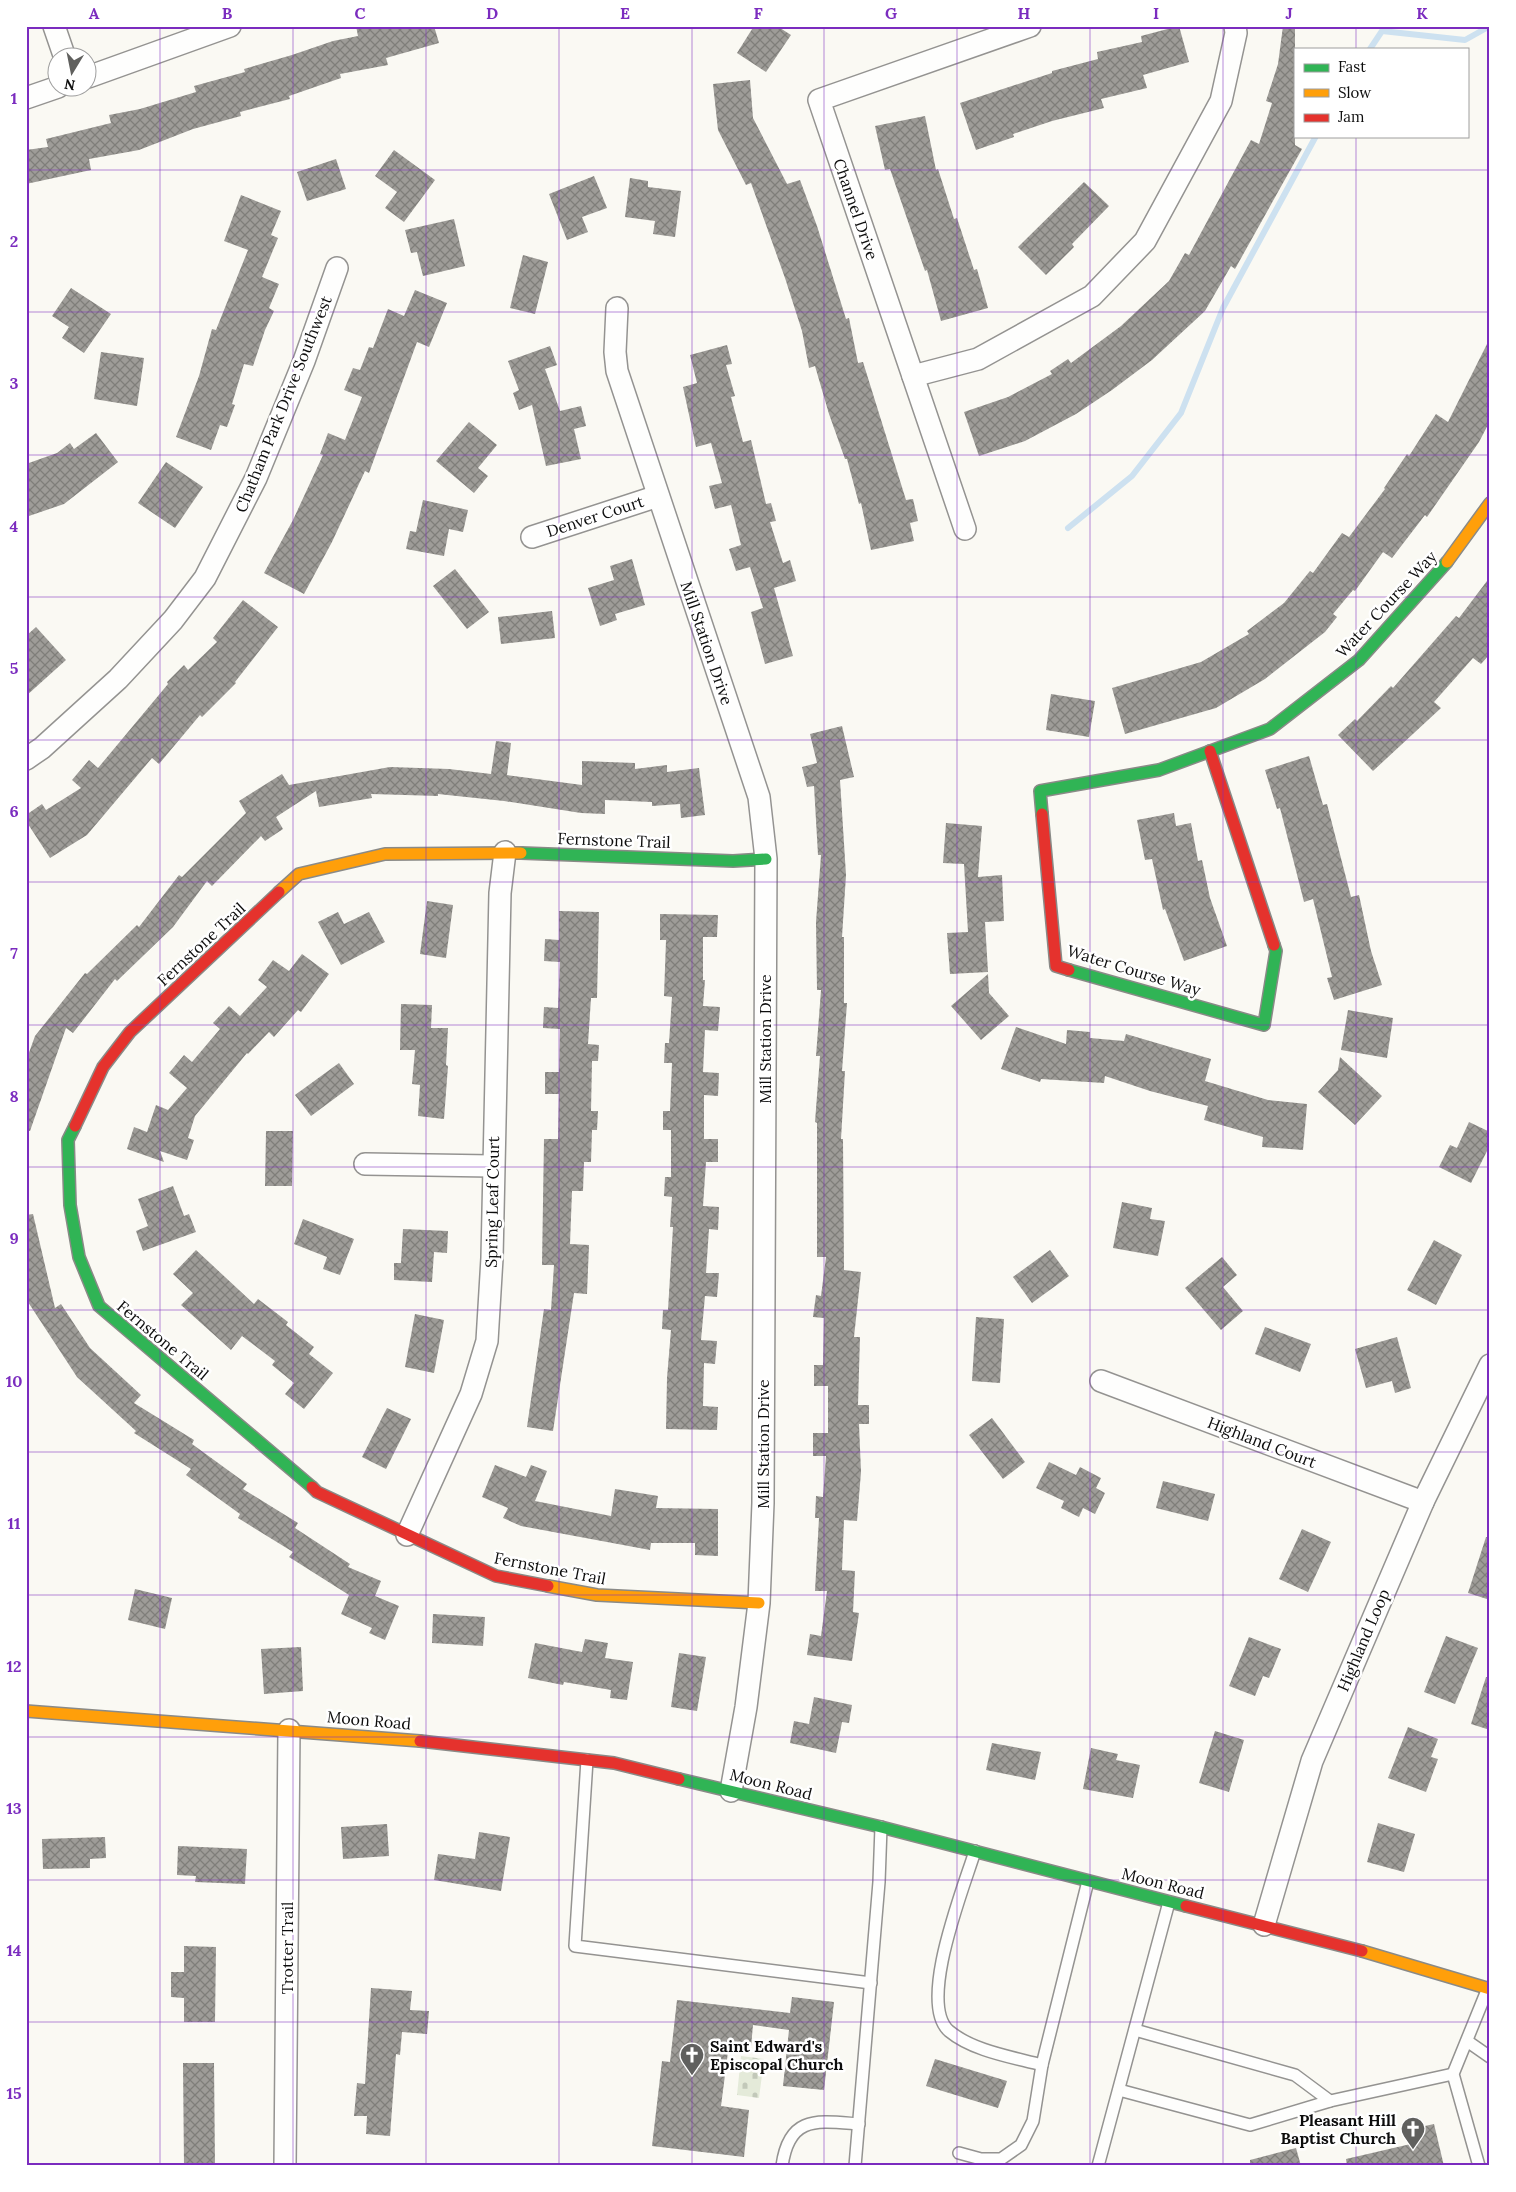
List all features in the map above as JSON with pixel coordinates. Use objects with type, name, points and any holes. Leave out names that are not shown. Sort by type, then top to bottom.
[{"type":"street","points":[[54,26],[62,48]]},
{"type":"street","points":[[98,73],[230,26]]},
{"type":"street","name":"Channel Drive","points":[[965,529],[818,100],[1030,26]]},
{"type":"street","points":[[913,376],[978,359],[1092,296],[1145,240],[1221,101],[1236,33],[1235,26]]},
{"type":"street","points":[[26,98],[48,90]]},
{"type":"street","name":"Chatham Park Drive Southwest","points":[[26,759],[42,748],[118,679],[173,620],[205,578],[256,478],[304,361],[337,268]]},
{"type":"street","name":"Mill Station Drive","points":[[618,308],[615,352],[617,371],[759,797],[766,859],[763,1493],[759,1603],[746,1707],[731,1791]]},
{"type":"street","name":"Denver Court","points":[[532,537],[658,496]]},
{"type":"street","name":"Water Course Way","points":[[1210,751],[1276,951],[1264,1025],[1056,966],[1040,791],[1159,770],[1210,751],[1270,730],[1359,660],[1446,564],[1490,502]]},
{"type":"street","name":"Fernstone Trail","points":[[759,1603],[597,1595],[496,1576],[317,1492],[99,1306],[79,1257],[70,1205],[68,1140],[103,1067],[130,1032],[299,874],[385,854],[505,852],[733,861],[766,859]]},
{"type":"street","name":"Spring Leaf Court","points":[[407,1535],[471,1394],[487,1341],[492,1258],[492,1166],[500,893],[505,852]]},
{"type":"street","points":[[365,1164],[492,1166]]},
{"type":"street","name":"Highland Loop","points":[[1264,1926],[1312,1761],[1422,1502],[1490,1365]]},
{"type":"street","name":"Highland Court","points":[[1101,1381],[1422,1502]]},
{"type":"street","name":"Moon Road","points":[[26,1711],[462,1744],[614,1763],[882,1827],[1264,1926],[1489,1988]]},
{"type":"street","name":"Trotter Trail","points":[[285,2166],[289,1730]]},
{"type":"lane","points":[[587,1760],[575,1946],[871,1983]]},
{"type":"lane","points":[[855,2166],[882,1827]]},
{"type":"lane","points":[[975,1852],[943,1956],[937,1984],[937,2004],[941,2019],[948,2030],[968,2042],[1042,2065]]},
{"type":"lane","points":[[959,2153],[981,2158],[1001,2159],[1021,2145],[1033,2122],[1042,2065],[1088,1880]]},
{"type":"lane","points":[[1098,2166],[1169,1902]]},
{"type":"lane","points":[[1479,2166],[1453,2074],[1489,1988]]},
{"type":"lane","points":[[1135,2030],[1295,2075],[1330,2101]]},
{"type":"lane","points":[[1467,2041],[1490,2057]]},
{"type":"lane","points":[[1118,2090],[1250,2126],[1330,2101],[1453,2074]]},
{"type":"lane","points":[[782,2166],[787,2143],[793,2132],[803,2125],[815,2122],[859,2124]]},
{"type":"green space","points":[[741,2056],[764,2059],[759,2098],[737,2095]]},
{"type":"building","points":[[356,26],[434,26],[439,43],[386,58],[388,65],[340,74],[341,78],[289,96],[290,99],[240,112],[241,116],[193,129],[139,150],[89,159],[91,170],[26,184],[26,150],[48,147],[46,139],[111,123],[109,115],[140,109],[196,92],[194,86],[245,72],[244,69],[333,41],[358,36]]},
{"type":"building","points":[[754,26],[777,26],[791,35],[766,72],[737,53]]},
{"type":"building","points":[[1179,26],[1189,62],[1143,75],[1147,88],[1101,99],[1104,108],[1052,121],[1013,134],[1014,137],[976,150],[960,103],[1052,73],[1052,71],[1098,59],[1097,52],[1142,42],[1141,36]]},
{"type":"building","points":[[1283,26],[1295,26],[1294,138],[1295,145],[1302,149],[1235,269],[1231,266],[1205,311],[1152,360],[1076,414],[1025,441],[979,456],[964,412],[1008,397],[1052,374],[1050,371],[1068,359],[1071,363],[1121,326],[1169,281],[1185,253],[1189,255],[1251,140],[1259,144],[1272,103],[1266,101],[1278,64]]},
{"type":"building","points":[[750,80],[753,118],[787,184],[800,180],[817,226],[846,319],[849,318],[858,363],[863,362],[906,500],[913,499],[918,521],[910,523],[914,541],[871,550],[861,503],[859,504],[847,459],[845,459],[829,414],[815,366],[809,368],[802,331],[751,183],[746,185],[718,130],[713,84]]},
{"type":"building","points":[[925,116],[936,170],[938,169],[954,219],[957,218],[974,270],[977,269],[988,308],[941,321],[927,270],[925,271],[890,169],[885,170],[875,126]]},
{"type":"building","points":[[394,150],[435,180],[404,222],[385,208],[397,192],[375,176]]},
{"type":"building","points":[[336,159],[346,189],[307,201],[297,172]]},
{"type":"building","points":[[594,176],[607,208],[582,217],[588,232],[567,240],[549,194]]},
{"type":"building","points":[[630,178],[648,181],[648,187],[681,191],[675,237],[653,234],[655,221],[625,217]]},
{"type":"building","points":[[1084,182],[1109,206],[1072,244],[1074,247],[1046,275],[1018,247]]},
{"type":"building","points":[[241,195],[281,211],[271,235],[278,238],[262,277],[279,284],[269,308],[274,311],[265,330],[253,366],[244,364],[232,404],[235,405],[227,427],[220,425],[211,450],[176,437],[199,376],[212,329],[216,330],[248,250],[224,241]]},
{"type":"building","points":[[454,219],[465,266],[423,276],[417,252],[411,253],[405,230]]},
{"type":"building","points":[[523,255],[548,262],[535,314],[510,308]]},
{"type":"building","points":[[71,288],[111,314],[84,353],[62,338],[69,327],[52,316]]},
{"type":"building","points":[[415,290],[447,303],[429,347],[417,342],[369,473],[365,471],[332,542],[304,594],[264,573],[293,520],[323,455],[320,454],[328,433],[345,440],[362,397],[344,390],[353,368],[360,370],[369,347],[373,348],[388,309],[404,316]]},
{"type":"building","points":[[1490,338],[1490,421],[1479,442],[1427,517],[1425,515],[1392,558],[1383,552],[1355,591],[1353,590],[1333,614],[1337,617],[1325,632],[1265,679],[1216,708],[1125,734],[1112,688],[1201,662],[1249,634],[1247,631],[1284,603],[1310,571],[1313,573],[1342,533],[1349,537],[1385,489],[1407,454],[1409,456],[1436,414],[1448,422]]},
{"type":"building","points":[[727,345],[732,364],[726,365],[735,396],[731,397],[743,442],[751,440],[766,504],[771,503],[776,521],[770,522],[783,563],[790,560],[796,581],[774,588],[793,656],[765,664],[751,612],[763,608],[750,567],[736,571],[729,549],[741,545],[731,505],[715,509],[709,486],[722,483],[711,443],[696,447],[683,387],[697,383],[690,355]]},
{"type":"building","points":[[550,346],[557,365],[545,369],[560,411],[581,406],[586,426],[574,429],[581,459],[546,466],[532,405],[519,410],[513,393],[519,390],[508,361]]},
{"type":"building","points":[[101,352],[144,358],[137,406],[94,399]]},
{"type":"building","points":[[469,422],[497,445],[478,468],[488,476],[474,493],[436,461]]},
{"type":"building","points":[[96,433],[118,462],[64,504],[26,517],[26,464],[57,453],[70,443],[74,449]]},
{"type":"building","points":[[166,462],[203,487],[175,528],[138,503]]},
{"type":"building","points":[[423,500],[468,510],[463,532],[449,529],[444,556],[406,549],[410,531],[416,532]]},
{"type":"building","points":[[632,559],[645,605],[615,614],[617,620],[600,626],[588,588],[614,580],[610,566]]},
{"type":"building","points":[[455,569],[489,612],[467,629],[433,586]]},
{"type":"building","points":[[1490,577],[1490,654],[1481,664],[1473,658],[1434,702],[1441,708],[1373,771],[1338,735],[1355,719],[1357,721],[1391,686],[1393,688],[1456,616],[1459,618]]},
{"type":"building","points":[[243,600],[278,627],[236,683],[202,717],[200,715],[159,764],[152,758],[87,835],[50,858],[26,821],[26,815],[42,804],[46,810],[81,788],[72,780],[89,760],[98,768],[168,684],[167,682],[184,665],[188,670],[217,642],[213,638]]},
{"type":"building","points":[[552,611],[555,638],[501,644],[498,617]]},
{"type":"building","points":[[36,627],[66,660],[26,696],[26,636]]},
{"type":"building","points":[[1051,694],[1095,701],[1089,737],[1046,730]]},
{"type":"building","points":[[842,726],[854,777],[840,780],[846,875],[842,937],[844,937],[844,1003],[847,1003],[842,1071],[845,1071],[841,1139],[843,1139],[844,1270],[861,1272],[854,1337],[860,1337],[858,1405],[869,1405],[869,1424],[859,1424],[861,1472],[857,1521],[844,1520],[842,1570],[855,1571],[853,1612],[859,1613],[852,1661],[807,1655],[810,1634],[821,1636],[827,1591],[815,1591],[819,1518],[815,1518],[816,1496],[823,1497],[826,1456],[813,1456],[813,1433],[828,1433],[828,1386],[814,1386],[814,1365],[823,1365],[824,1318],[813,1317],[816,1295],[821,1296],[826,1257],[817,1257],[817,1123],[815,1122],[820,1056],[816,1056],[821,990],[817,990],[816,922],[821,855],[818,855],[814,786],[807,787],[802,767],[817,763],[810,734]]},
{"type":"building","points":[[496,741],[511,743],[507,775],[582,785],[582,761],[635,763],[635,769],[667,765],[667,772],[699,768],[705,815],[681,818],[680,804],[652,806],[652,802],[605,800],[605,814],[581,813],[504,801],[438,794],[438,796],[371,794],[372,798],[319,807],[316,791],[276,817],[283,829],[265,841],[261,836],[212,886],[207,881],[173,927],[117,981],[115,979],[73,1033],[66,1028],[30,1131],[26,1130],[26,1061],[35,1036],[85,973],[87,974],[137,925],[139,927],[179,875],[182,877],[246,813],[239,801],[282,774],[289,785],[390,767],[449,769],[491,774]]},
{"type":"building","points":[[1309,756],[1323,805],[1327,804],[1351,897],[1359,895],[1371,951],[1382,985],[1334,1000],[1327,978],[1332,977],[1313,899],[1304,902],[1280,808],[1277,809],[1265,770]]},
{"type":"building","points":[[1174,813],[1176,826],[1191,823],[1198,861],[1202,860],[1210,898],[1227,946],[1184,961],[1165,909],[1163,910],[1152,859],[1145,860],[1137,820]]},
{"type":"building","points":[[946,823],[982,826],[978,877],[1002,875],[1004,921],[985,922],[988,972],[950,974],[947,933],[968,932],[964,864],[943,863]]},
{"type":"building","points":[[427,901],[453,905],[446,958],[420,954]]},
{"type":"building","points":[[559,911],[599,912],[597,998],[591,998],[588,1044],[599,1045],[598,1061],[592,1061],[591,1111],[598,1111],[597,1130],[592,1130],[591,1162],[584,1162],[583,1191],[572,1191],[570,1244],[589,1245],[587,1294],[574,1293],[553,1431],[527,1427],[544,1309],[551,1310],[554,1265],[542,1265],[544,1139],[558,1139],[559,1094],[545,1094],[545,1072],[559,1072],[560,1029],[543,1028],[544,1007],[558,1008],[560,962],[544,961],[545,939],[559,940]]},
{"type":"building","points":[[338,912],[344,924],[369,912],[385,942],[341,965],[318,922]]},
{"type":"building","points":[[660,914],[718,915],[717,937],[703,937],[703,980],[705,980],[703,1006],[720,1007],[718,1031],[705,1030],[703,1072],[719,1073],[718,1096],[704,1095],[704,1139],[718,1139],[718,1162],[706,1162],[703,1206],[719,1207],[718,1230],[709,1229],[706,1273],[719,1273],[717,1297],[705,1296],[701,1340],[717,1341],[715,1364],[704,1363],[703,1406],[718,1407],[717,1430],[666,1429],[667,1378],[671,1330],[662,1329],[663,1310],[668,1310],[673,1227],[670,1227],[672,1197],[664,1196],[665,1177],[671,1177],[671,1130],[663,1130],[663,1111],[670,1111],[672,1063],[664,1063],[665,1043],[669,1043],[672,997],[664,996],[666,940],[660,940]]},
{"type":"building","points":[[302,954],[329,974],[301,1012],[298,1010],[274,1037],[269,1032],[247,1053],[195,1116],[188,1138],[194,1140],[187,1160],[160,1151],[164,1162],[127,1149],[134,1127],[147,1132],[156,1105],[168,1110],[187,1088],[169,1073],[184,1055],[192,1062],[220,1029],[213,1023],[229,1006],[240,1016],[267,987],[258,980],[273,960],[289,971]]},
{"type":"building","points":[[988,974],[989,993],[1009,1016],[981,1040],[951,1006]]},
{"type":"building","points":[[401,1004],[432,1005],[431,1028],[448,1028],[446,1065],[448,1066],[444,1119],[418,1116],[420,1085],[412,1084],[415,1050],[400,1050]]},
{"type":"building","points":[[1348,1010],[1393,1018],[1387,1058],[1341,1050]]},
{"type":"building","points":[[1016,1027],[1066,1044],[1067,1030],[1090,1032],[1090,1038],[1124,1041],[1126,1034],[1211,1059],[1205,1081],[1268,1100],[1307,1104],[1303,1150],[1262,1147],[1263,1137],[1204,1120],[1208,1106],[1150,1091],[1105,1076],[1104,1083],[1041,1079],[1040,1082],[1001,1069]]},
{"type":"building","points":[[1340,1057],[1382,1096],[1355,1125],[1318,1092],[1338,1070]]},
{"type":"building","points":[[339,1063],[354,1084],[311,1116],[295,1095]]},
{"type":"building","points":[[1469,1122],[1490,1132],[1490,1145],[1471,1183],[1439,1167],[1450,1145],[1457,1148]]},
{"type":"building","points":[[266,1131],[293,1131],[292,1186],[265,1186]]},
{"type":"building","points":[[173,1186],[184,1216],[189,1214],[196,1232],[143,1251],[136,1231],[148,1226],[138,1199]]},
{"type":"building","points":[[1122,1202],[1152,1208],[1150,1219],[1165,1221],[1158,1256],[1113,1248]]},
{"type":"building","points":[[33,1214],[55,1308],[61,1304],[90,1348],[141,1395],[134,1403],[194,1440],[192,1444],[247,1484],[243,1489],[298,1523],[295,1528],[350,1564],[348,1567],[381,1581],[375,1596],[399,1606],[385,1640],[369,1633],[372,1628],[341,1614],[349,1595],[289,1557],[293,1552],[238,1518],[240,1514],[186,1475],[191,1469],[134,1433],[136,1431],[77,1377],[26,1299],[26,1215]]},
{"type":"building","points":[[303,1219],[354,1239],[340,1275],[323,1269],[327,1257],[294,1244]]},
{"type":"building","points":[[403,1229],[448,1231],[447,1253],[434,1252],[432,1282],[394,1280],[394,1263],[401,1263]]},
{"type":"building","points":[[1434,1240],[1462,1255],[1436,1305],[1407,1290]]},
{"type":"building","points":[[196,1250],[254,1304],[258,1299],[288,1322],[286,1325],[314,1347],[309,1354],[333,1373],[304,1409],[285,1394],[294,1383],[272,1365],[275,1361],[242,1336],[231,1350],[181,1305],[193,1293],[173,1274]]},
{"type":"building","points":[[1050,1250],[1069,1276],[1032,1303],[1013,1277]]},
{"type":"building","points":[[1222,1257],[1237,1275],[1223,1287],[1243,1311],[1221,1330],[1185,1288]]},
{"type":"building","points":[[415,1314],[444,1320],[434,1373],[405,1367]]},
{"type":"building","points":[[976,1317],[1004,1319],[1000,1383],[972,1381]]},
{"type":"building","points":[[1265,1327],[1311,1344],[1300,1372],[1255,1354]]},
{"type":"building","points":[[1397,1337],[1411,1388],[1395,1393],[1392,1381],[1366,1388],[1355,1349]]},
{"type":"building","points":[[387,1408],[411,1419],[386,1469],[362,1457]]},
{"type":"building","points":[[992,1418],[1025,1462],[1003,1479],[969,1435]]},
{"type":"building","points":[[1049,1462],[1076,1475],[1080,1467],[1101,1478],[1096,1488],[1105,1493],[1095,1514],[1083,1508],[1079,1517],[1061,1508],[1064,1501],[1036,1488]]},
{"type":"building","points":[[495,1465],[526,1477],[531,1465],[547,1471],[535,1501],[611,1516],[615,1489],[658,1496],[656,1508],[718,1509],[718,1556],[695,1555],[695,1543],[651,1543],[650,1550],[521,1526],[503,1518],[508,1508],[482,1497]]},
{"type":"building","points":[[1163,1481],[1215,1494],[1208,1521],[1156,1508]]},
{"type":"building","points":[[1302,1529],[1331,1542],[1308,1592],[1279,1579]]},
{"type":"building","points":[[1486,1537],[1490,1537],[1490,1600],[1468,1593]]},
{"type":"building","points":[[135,1589],[172,1598],[165,1629],[128,1620]]},
{"type":"building","points":[[433,1614],[485,1617],[483,1646],[432,1643]]},
{"type":"building","points":[[1446,1636],[1478,1648],[1455,1704],[1424,1692]]},
{"type":"building","points":[[1249,1637],[1281,1649],[1269,1678],[1263,1676],[1255,1696],[1229,1686]]},
{"type":"building","points":[[585,1639],[608,1643],[605,1658],[633,1662],[627,1700],[610,1698],[611,1690],[564,1682],[563,1685],[528,1678],[535,1643],[582,1652]]},
{"type":"building","points":[[301,1647],[303,1691],[264,1694],[261,1649]]},
{"type":"building","points":[[679,1653],[706,1657],[697,1711],[671,1707]]},
{"type":"building","points":[[1486,1677],[1490,1677],[1490,1730],[1471,1724]]},
{"type":"building","points":[[814,1697],[852,1705],[849,1723],[842,1722],[836,1753],[790,1743],[794,1721],[809,1724]]},
{"type":"building","points":[[1408,1727],[1438,1739],[1431,1757],[1438,1759],[1426,1792],[1388,1778]]},
{"type":"building","points":[[1215,1731],[1244,1740],[1229,1792],[1199,1783]]},
{"type":"building","points":[[992,1743],[1041,1752],[1035,1780],[986,1770]]},
{"type":"building","points":[[1091,1748],[1118,1754],[1116,1760],[1140,1765],[1133,1798],[1083,1789]]},
{"type":"building","points":[[1378,1823],[1415,1834],[1404,1872],[1367,1862]]},
{"type":"building","points":[[387,1824],[389,1856],[343,1859],[341,1827]]},
{"type":"building","points":[[479,1832],[510,1837],[501,1891],[434,1880],[438,1854],[475,1859]]},
{"type":"building","points":[[105,1837],[106,1858],[90,1859],[90,1868],[43,1869],[42,1839]]},
{"type":"building","points":[[178,1846],[247,1849],[245,1884],[195,1882],[196,1876],[177,1875]]},
{"type":"building","points":[[184,1946],[216,1947],[215,2022],[184,2022],[184,1998],[171,1997],[171,1972],[184,1972]]},
{"type":"building","points":[[371,1988],[412,1991],[410,2010],[429,2011],[427,2034],[402,2032],[400,2055],[396,2054],[390,2136],[366,2134],[367,2116],[354,2116],[357,2083],[365,2084]]},
{"type":"building","name":"Saint Edward's Episcopal Church","points":[[792,1997],[834,2002],[824,2090],[783,2086],[789,2030],[753,2025],[751,2047],[729,2044],[721,2106],[749,2110],[744,2157],[652,2146],[662,2061],[670,2062],[677,2000],[790,2013]]},
{"type":"building","points":[[935,2059],[1007,2081],[998,2108],[926,2086]]},
{"type":"building","points":[[183,2063],[214,2063],[215,2166],[184,2166]]},
{"type":"building","name":"Pleasant Hill Baptist Church","points":[[1434,2124],[1444,2166],[1347,2166],[1346,2159],[1415,2143],[1411,2129]]},
{"type":"building","name":"Pleasant Hill Baptist Church","points":[[1296,2148],[1301,2166],[1250,2166],[1250,2160]]},
{"type":"waterway","points":[[1371,48],[1382,31],[1465,40],[1490,26]]},
{"type":"waterway","points":[[1068,528],[1132,476],[1181,413],[1223,308],[1315,138]]},
{"type":"traffic: fast","points":[[1042,814],[1040,791],[1159,770],[1270,729],[1359,660],[1447,562]]},
{"type":"traffic: fast","points":[[521,853],[733,861],[766,859]]},
{"type":"traffic: fast","points":[[1069,970],[1264,1025],[1276,951],[1274,945]]},
{"type":"traffic: fast","points":[[75,1126],[68,1140],[70,1205],[79,1257],[99,1306],[312,1487]]},
{"type":"traffic: fast","points":[[679,1779],[881,1827],[1186,1906]]},
{"type":"traffic: slow","points":[[1447,562],[1490,503]]},
{"type":"traffic: slow","points":[[279,892],[299,874],[385,854],[521,853]]},
{"type":"traffic: slow","points":[[548,1586],[597,1595],[759,1603]]},
{"type":"traffic: slow","points":[[26,1711],[420,1741]]},
{"type":"traffic: slow","points":[[1362,1951],[1490,1989]]},
{"type":"traffic: jam","points":[[1210,751],[1274,945]]},
{"type":"traffic: jam","points":[[1042,814],[1056,966],[1069,970]]},
{"type":"traffic: jam","points":[[75,1126],[103,1067],[130,1032],[279,892]]},
{"type":"traffic: jam","points":[[312,1487],[317,1492],[496,1576],[548,1586]]},
{"type":"traffic: jam","points":[[420,1741],[614,1763],[679,1779]]},
{"type":"traffic: jam","points":[[1186,1906],[1362,1951]]},
{"type":"place","name":"Saint Edward's Episcopal Church","points":[[692,2076]]},
{"type":"place","name":"Pleasant Hill Baptist Church","points":[[1413,2150]]}]
